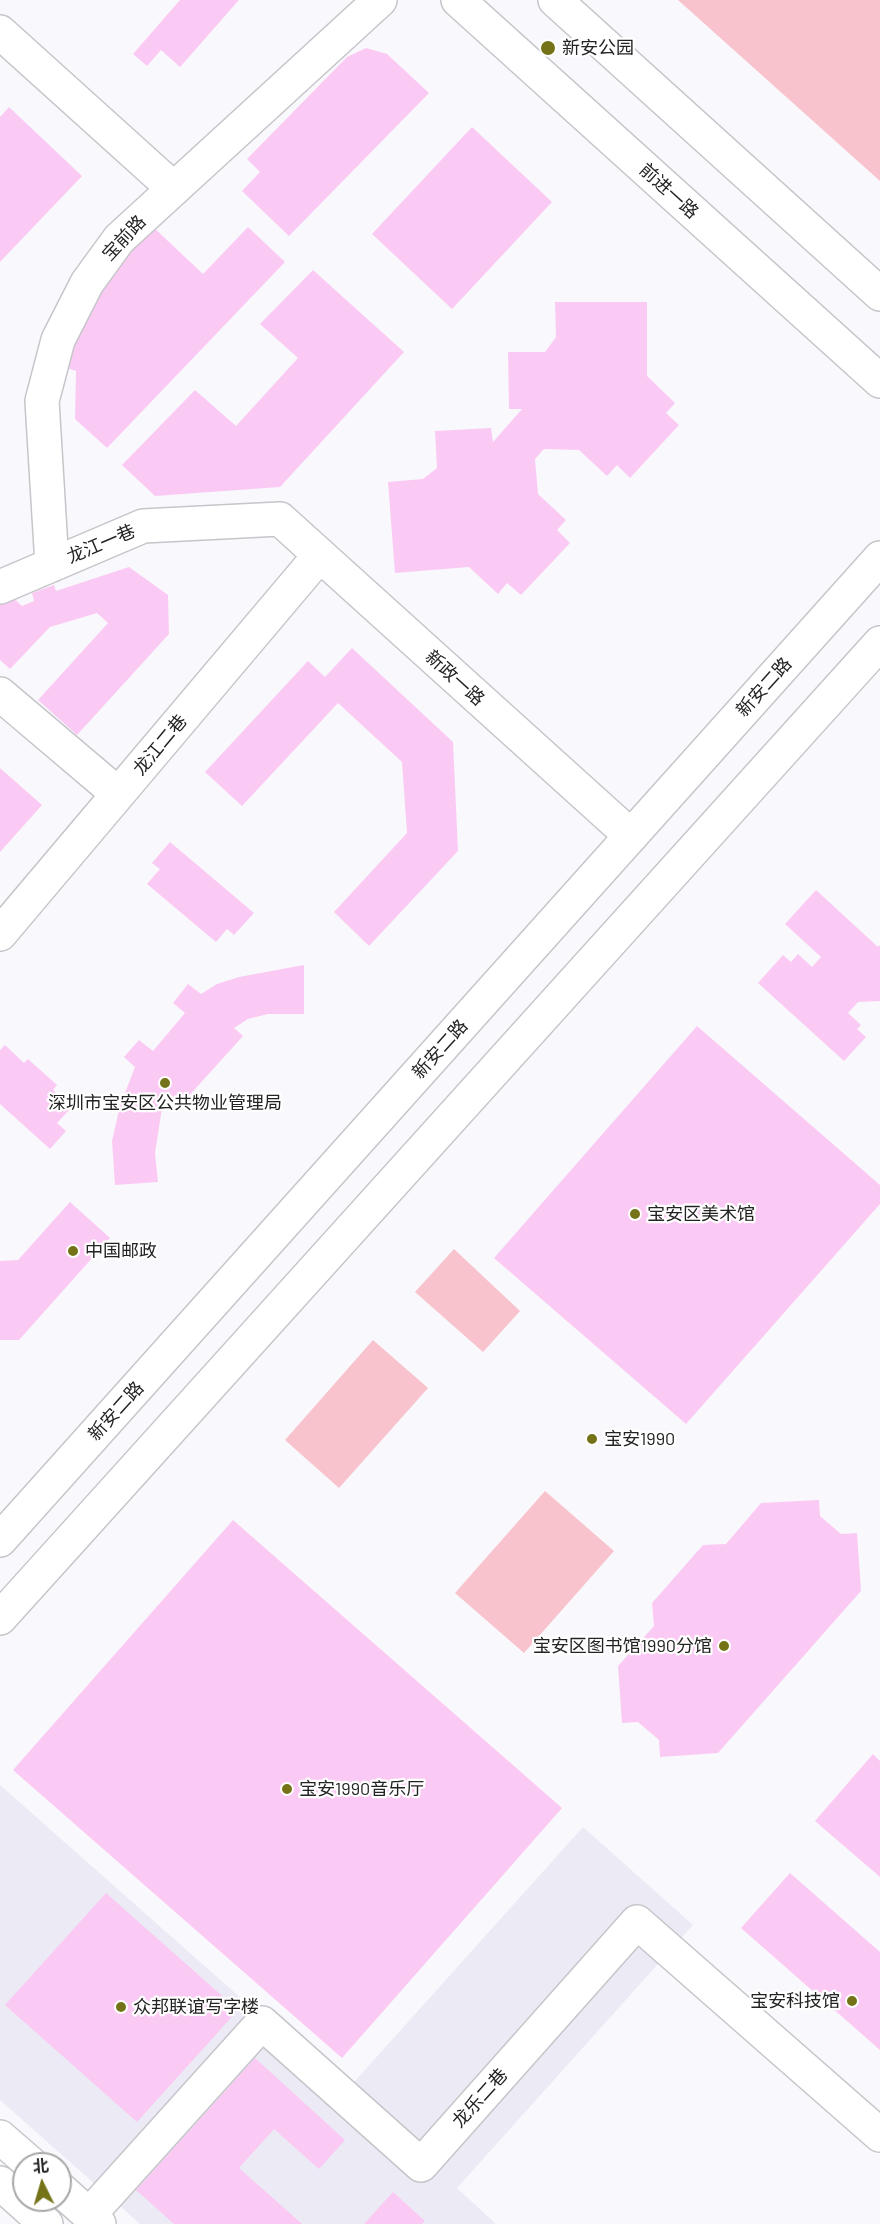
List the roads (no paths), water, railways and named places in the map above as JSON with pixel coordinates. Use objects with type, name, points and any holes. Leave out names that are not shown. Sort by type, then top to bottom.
[{"type":"main road","name":"宝前路","points":[[52,565],[42,401],[58,340],[87,283],[119,239],[380,0]]},
{"type":"main road","name":"前进一路","points":[[458,0],[880,381]]},
{"type":"main road","points":[[571,5],[880,294]]},
{"type":"main road","points":[[0,32],[174,189]]},
{"type":"main road","name":"龙江一巷","points":[[0,587],[143,526],[280,519]]},
{"type":"main road","name":"新政一路","points":[[280,519],[631,836]]},
{"type":"main road","name":"龙江二巷","points":[[0,934],[320,555]]},
{"type":"main road","name":"新安二路","points":[[4,1528],[880,558]]},
{"type":"main road","points":[[0,1618],[880,643]]},
{"type":"main road","points":[[0,694],[118,794]]},
{"type":"main road","name":"龙乐二巷","points":[[94,2219],[262,2023],[421,2165],[637,1922],[880,2135]]},
{"type":"main road","points":[[0,2137],[17,2152]]},
{"type":"main road","points":[[0,2183],[46,2224]]},
{"type":"main road","points":[[72,2200],[94,2219]]},
{"type":"place","name":"新安公园","points":[[548,48]]},
{"type":"place","name":"深圳市宝安区公共物业管理局","points":[[165,1083]]},
{"type":"place","name":"宝安区美术馆","points":[[635,1214]]},
{"type":"place","name":"中国邮政","points":[[73,1251]]},
{"type":"place","name":"宝安1990","points":[[592,1439]]},
{"type":"place","name":"宝安区图书馆1990分馆","points":[[724,1646]]},
{"type":"place","name":"宝安1990音乐厅","points":[[287,1789]]},
{"type":"place","name":"宝安科技馆","points":[[852,2001]]},
{"type":"place","name":"众邦联谊写字楼","points":[[121,2007]]}]
